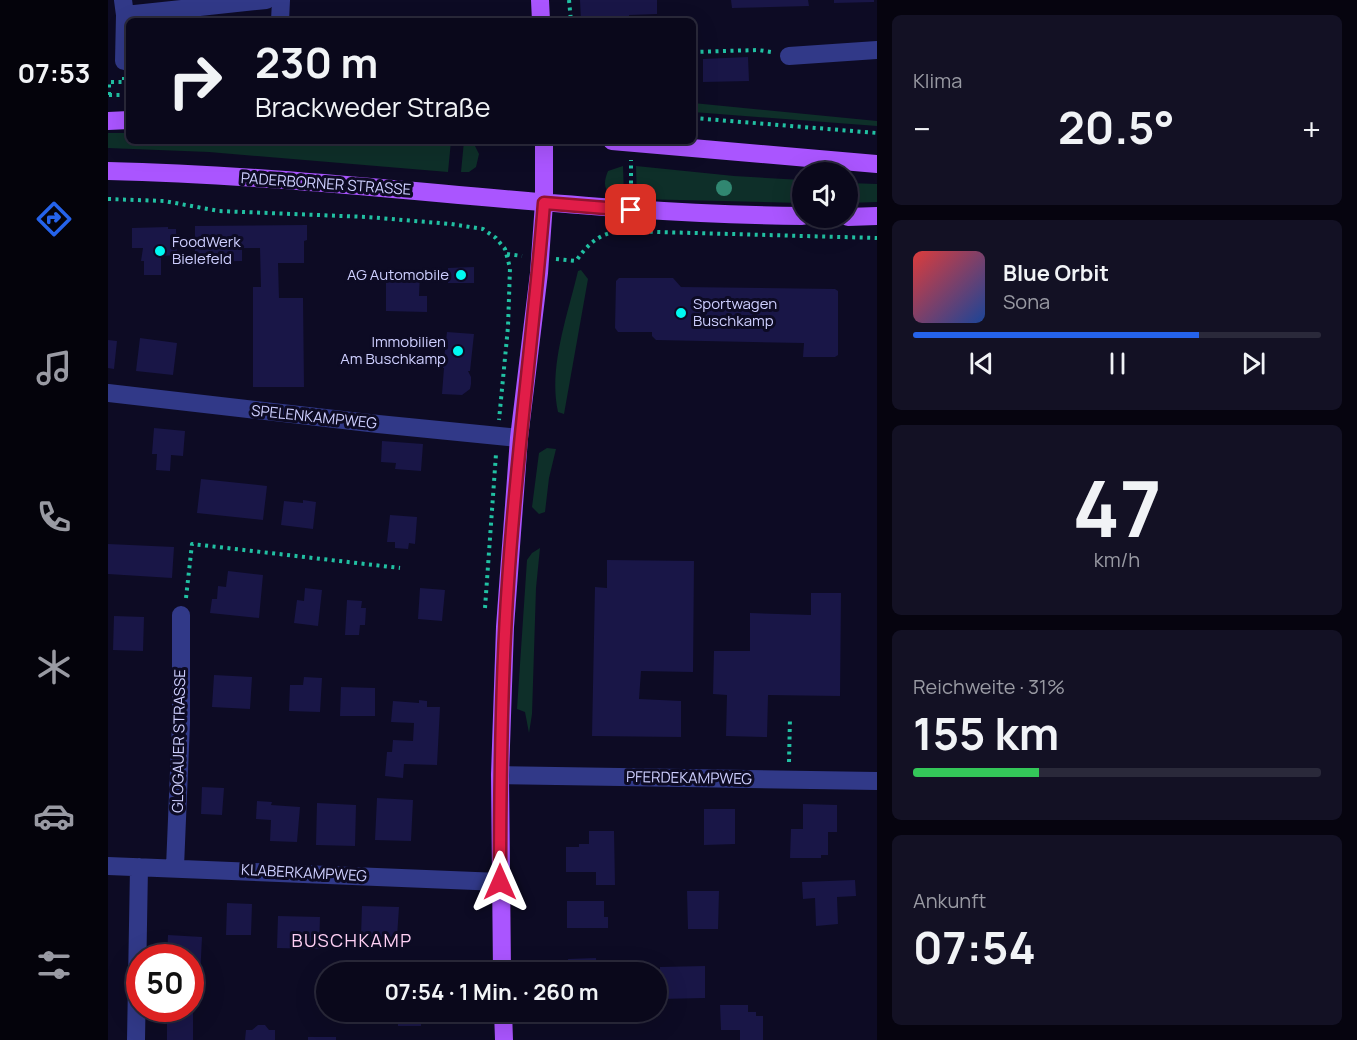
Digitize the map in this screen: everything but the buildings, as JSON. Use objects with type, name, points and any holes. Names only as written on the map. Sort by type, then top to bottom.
[{"type":"main road","points":[[540,0],[541,18]]},
{"type":"main road","points":[[108,121],[126,120]]},
{"type":"main road","points":[[502,962],[500,775],[508,583],[519,438],[539,273],[544,203],[544,144]]},
{"type":"main road","points":[[643,144],[877,164]]},
{"type":"main road","name":"PADERBORNER STRASSE","points":[[108,171],[281,179],[631,210],[792,216]]},
{"type":"main road","points":[[858,217],[877,216]]},
{"type":"main road","points":[[503,1022],[504,1040]]},
{"type":"street","points":[[124,61],[124,8],[266,0]]},
{"type":"street","points":[[280,18],[281,0]]},
{"type":"street","points":[[789,56],[877,50]]},
{"type":"street","name":"SPELENKAMPWEG","points":[[108,393],[519,438]]},
{"type":"street","name":"GLOGAUER STRASSE","points":[[175,867],[182,723],[181,615]]},
{"type":"street","name":"PFERDEKAMPWEG","points":[[500,775],[877,781]]},
{"type":"street","name":"KLABERKAMPWEG","points":[[108,866],[500,882]]},
{"type":"street","points":[[136,1040],[139,867]]},
{"type":"path","points":[[568,0],[571,18]]},
{"type":"path","points":[[696,52],[758,50],[789,56]]},
{"type":"path","points":[[108,95],[126,95]]},
{"type":"path","points":[[696,118],[877,133]]},
{"type":"path","points":[[631,144],[631,232]]},
{"type":"path","points":[[108,199],[164,201],[219,211],[367,217],[467,226],[483,229],[496,238],[507,254]]},
{"type":"path","points":[[576,261],[586,248],[602,235],[611,232],[877,238]]},
{"type":"path","points":[[181,615],[188,593],[192,544],[400,568]]},
{"type":"path","points":[[789,780],[790,718]]},
{"type":"green space","points":[[696,103],[877,121],[877,126],[696,112]]},
{"type":"green space","points":[[108,133],[126,133],[126,144],[451,144],[448,172],[209,152],[108,148]]},
{"type":"green space","points":[[464,144],[471,144],[475,146],[479,154],[476,167],[469,172],[461,172]]},
{"type":"green space","points":[[623,166],[624,197],[609,192],[605,186],[608,171]]},
{"type":"green space","points":[[636,166],[792,179],[792,203],[637,199]]},
{"type":"green space","points":[[858,183],[877,184],[877,202],[858,203]]},
{"type":"green space","points":[[581,270],[588,279],[564,414],[558,412],[557,359],[578,271]]},
{"type":"green space","points":[[547,448],[556,449],[549,478],[545,512],[539,514],[532,507],[539,453]]},
{"type":"green space","points":[[540,548],[536,588],[532,714],[529,733],[525,712],[517,709],[527,560]]},
{"type":"place","name":"FoodWerk Bielefeld","points":[[160,251]]},
{"type":"place","name":"AG Automobile","points":[[461,275]]},
{"type":"place","name":"Sportwagen Buschkamp","points":[[681,313]]},
{"type":"place","name":"Immobilien Am Buschkamp","points":[[458,351]]},
{"type":"district","name":"BUSCHKAMP","points":[[352,941]]},
{"type":"route","points":[[500,882],[501,720],[508,583],[519,438],[539,273],[544,203],[631,210]]}]
